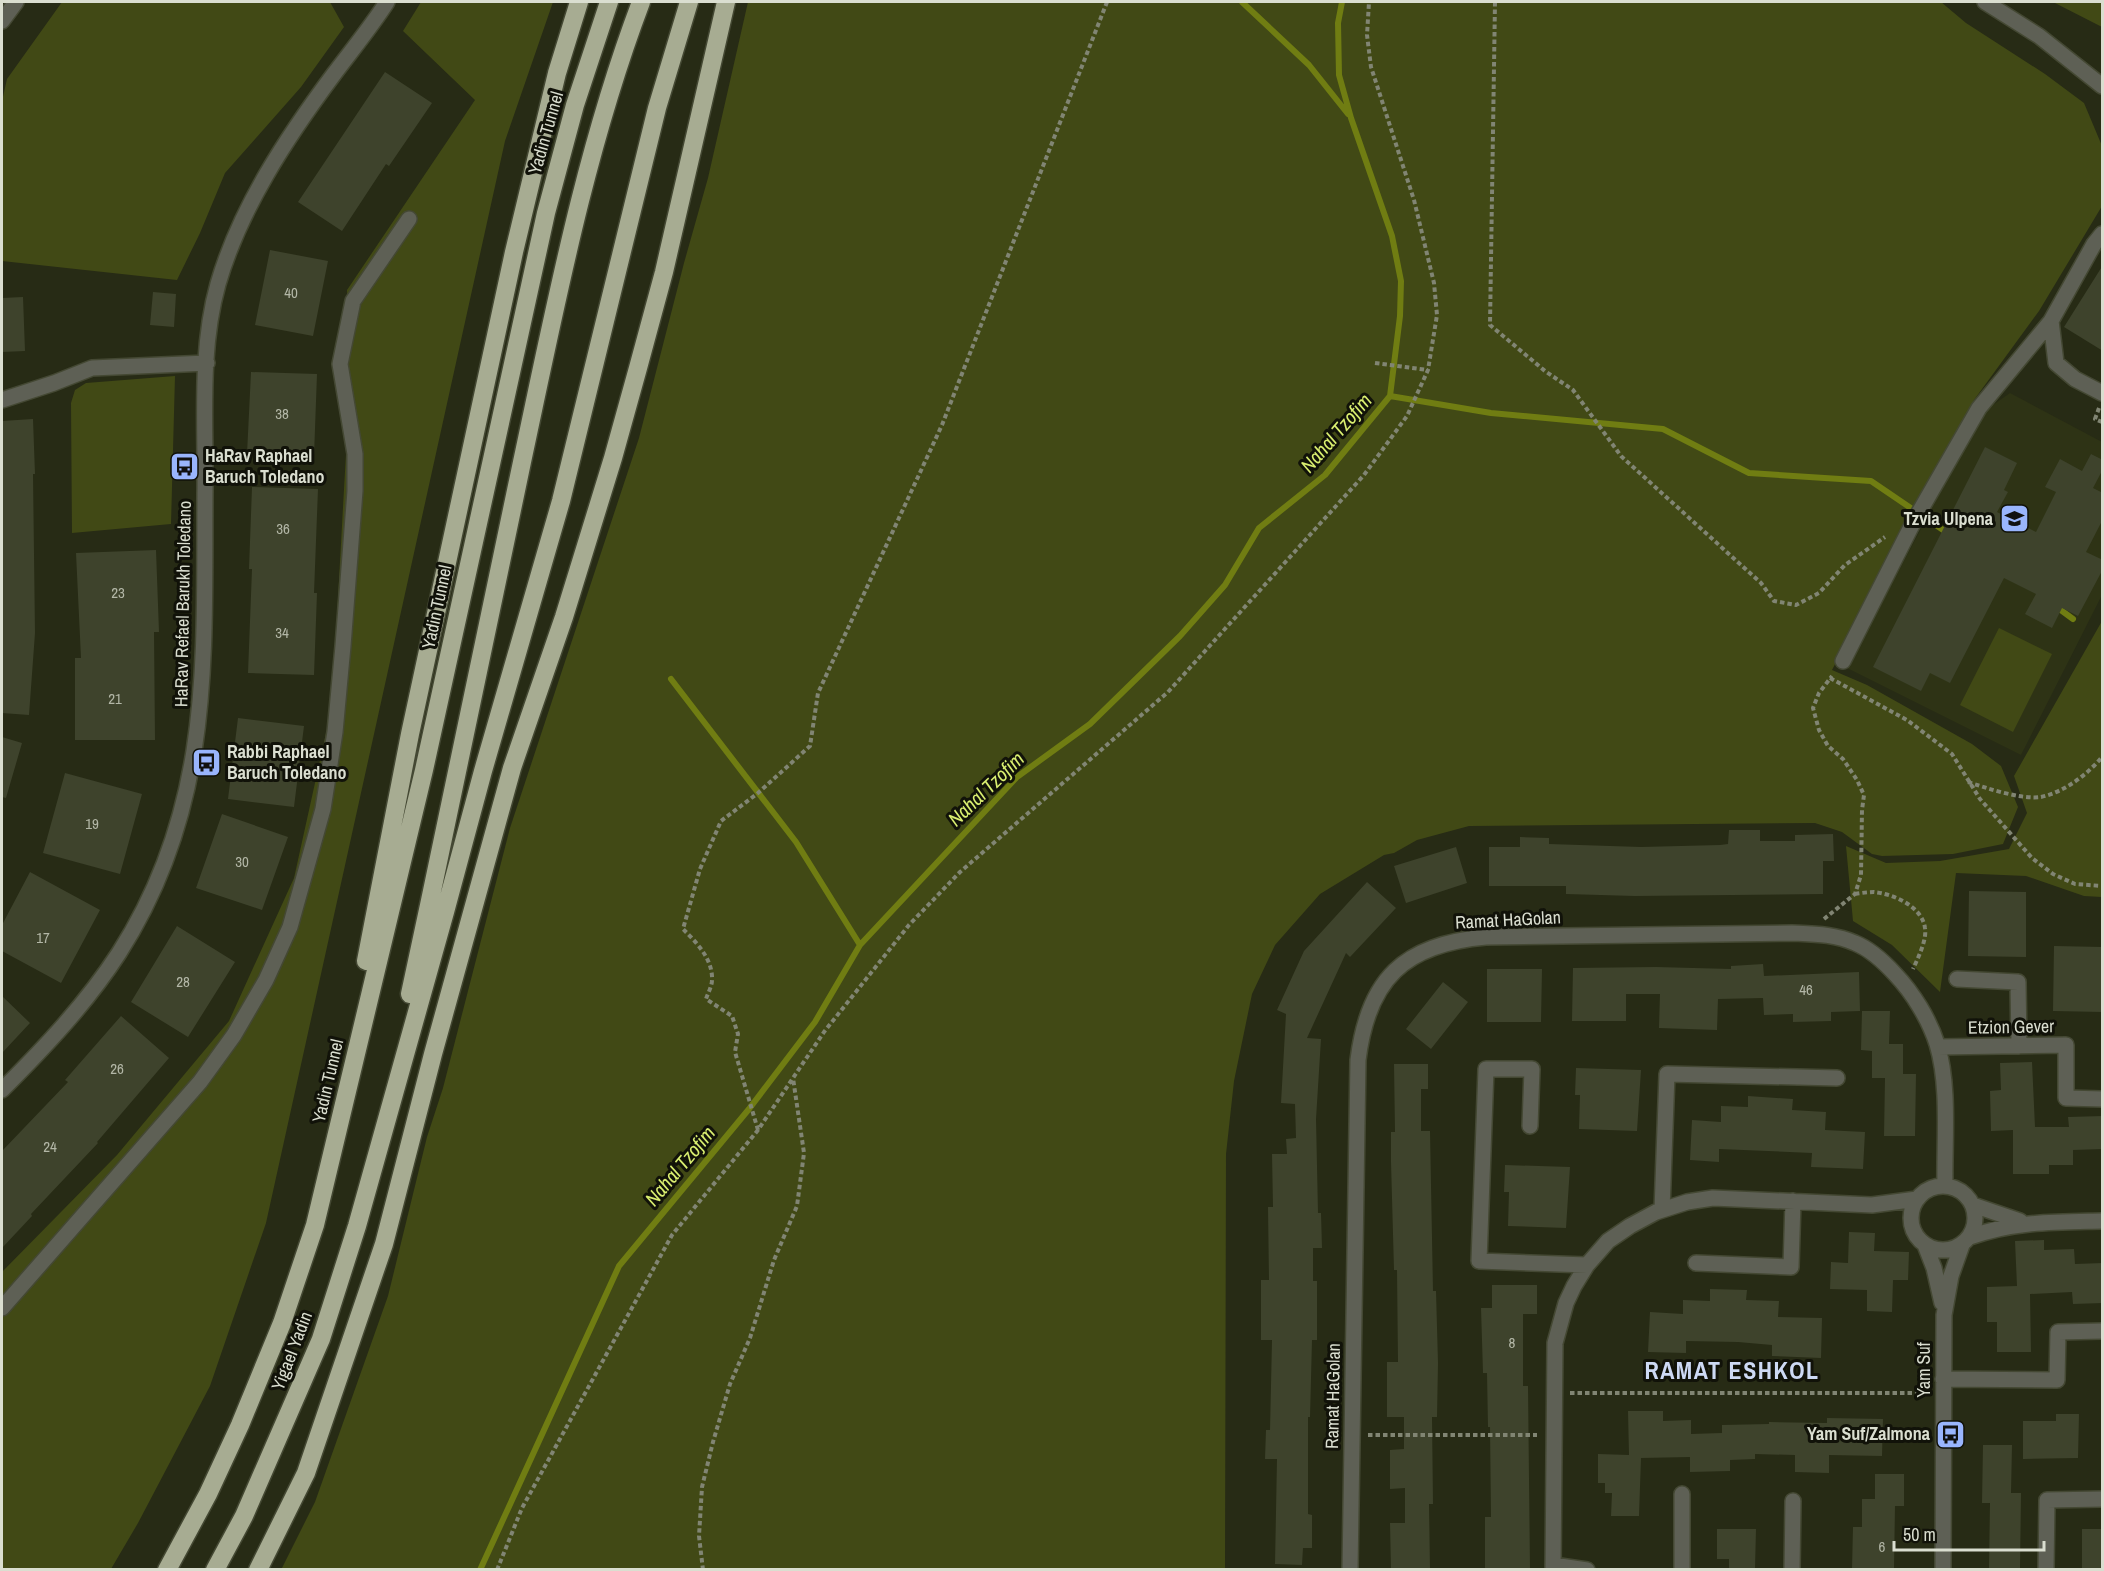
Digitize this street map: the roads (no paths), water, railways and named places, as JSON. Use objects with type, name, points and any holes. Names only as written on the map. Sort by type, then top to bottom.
[{"type":"highway","points":[[315,1225],[410,734],[514,252],[557,74],[579,2]]},
{"type":"highway","name":"Yadin Tunnel","points":[[315,1225],[424,770],[546,213],[575,105],[609,2]]},
{"type":"highway","points":[[381,1137],[572,232],[604,113],[641,2]]},
{"type":"highway","points":[[381,1137],[561,501],[654,119],[689,2]]},
{"type":"highway","points":[[258,1569],[306,1473],[384,1244],[433,1054],[512,768],[564,617],[638,368],[664,272],[726,2]]},
{"type":"highway","name":"Yigael Yadin","points":[[215,1569],[244,1516],[321,1339],[357,1226],[381,1137]]},
{"type":"highway","name":"Yigael Yadin","points":[[167,1569],[208,1494],[240,1425],[282,1323],[315,1225]]},
{"type":"street","points":[[2,21],[16,2]]},
{"type":"street","name":"HaRav Refael Barukh Toledano","points":[[2,1090],[69,1020],[118,955],[157,885],[172,846],[194,760],[201,711],[204,658],[207,363],[211,316],[218,286],[227,257],[253,201],[309,111],[387,2]]},
{"type":"street","points":[[1985,2],[2039,36],[2103,86]]},
{"type":"street","points":[[2,1308],[200,1082],[234,1035],[266,981],[290,927],[323,809],[335,732],[343,646],[356,454],[340,364],[353,301],[409,219]]},
{"type":"street","points":[[1843,661],[1913,523],[1978,408],[2051,321],[2094,244],[2103,234]]},
{"type":"street","points":[[2051,321],[2056,363],[2075,379],[2103,393]]},
{"type":"street","points":[[2,400],[92,368],[207,363]]},
{"type":"street","name":"Ramat HaGolan","points":[[1350,1569],[1358,1060],[1365,1019],[1375,996],[1399,966],[1436,946],[1467,939],[1769,933],[1819,934],[1857,943],[1888,966],[1905,985],[1922,1012],[1938,1047],[1944,1102],[1945,1186]]},
{"type":"street","points":[[1957,979],[2018,982],[2019,1046]]},
{"type":"street","name":"Etzion Gever","points":[[1938,1047],[2066,1045],[2066,1098],[2103,1099]]},
{"type":"street","points":[[1530,1126],[1532,1069],[1486,1069],[1479,1261],[1587,1265]]},
{"type":"street","points":[[1662,1210],[1667,1074],[1837,1078]]},
{"type":"street","points":[[1587,1569],[1553,1567],[1555,1343],[1566,1303],[1587,1265],[1608,1241],[1630,1226],[1662,1210],[1687,1202],[1713,1198],[1872,1205],[1917,1199],[1930,1189],[1945,1186],[1961,1191],[1972,1205],[1975,1221],[1966,1241]]},
{"type":"street","points":[[1917,1199],[1911,1215],[1911,1224],[1918,1239],[1925,1245],[1940,1250],[1955,1248],[1966,1241],[2005,1226],[2025,1223],[2103,1221]]},
{"type":"street","points":[[1696,1263],[1791,1267],[1793,1201]]},
{"type":"street","points":[[1872,1205],[1899,1215],[1911,1224]]},
{"type":"street","points":[[1972,1205],[2025,1223]]},
{"type":"street","name":"Yam Suf","points":[[1943,1569],[1944,1315],[1951,1276],[1966,1241]]},
{"type":"street","name":"Yam Suf","points":[[1925,1245],[1938,1283],[1944,1315]]},
{"type":"street","points":[[1943,1386],[2057,1380],[2058,1332],[2103,1331]]},
{"type":"street","points":[[1682,1494],[1682,1569]]},
{"type":"street","points":[[2046,1569],[2047,1500],[2103,1499]]},
{"type":"street","points":[[1792,1569],[1793,1501]]},
{"type":"waterway","points":[[1242,2],[1309,65],[1348,114]]},
{"type":"waterway","name":"Nahal Tzofim","points":[[480,1570],[619,1266],[749,1109],[815,1022],[860,945],[1017,777],[1090,724],[1180,636],[1225,585],[1259,528],[1325,475],[1390,396],[1400,316],[1401,281],[1392,236],[1351,118],[1339,75],[1338,23],[1342,2]]},
{"type":"waterway","points":[[1390,396],[1491,413],[1663,429],[1749,473],[1871,481],[1949,534]]},
{"type":"waterway","points":[[2054,605],[2073,619]]},
{"type":"waterway","points":[[671,679],[796,842],[860,945]]},
{"type":"place","name":"HaRav Raphael Baruch Toledano","points":[[184,466]]},
{"type":"place","name":"Tzvia Ulpena","points":[[2014,519]]},
{"type":"place","name":"Rabbi Raphael Baruch Toledano","points":[[206,762]]},
{"type":"place","name":"Yam Suf/Zalmona","points":[[1951,1434]]},
{"type":"district","name":"RAMAT ESHKOL","points":[[1732,1371]]}]
